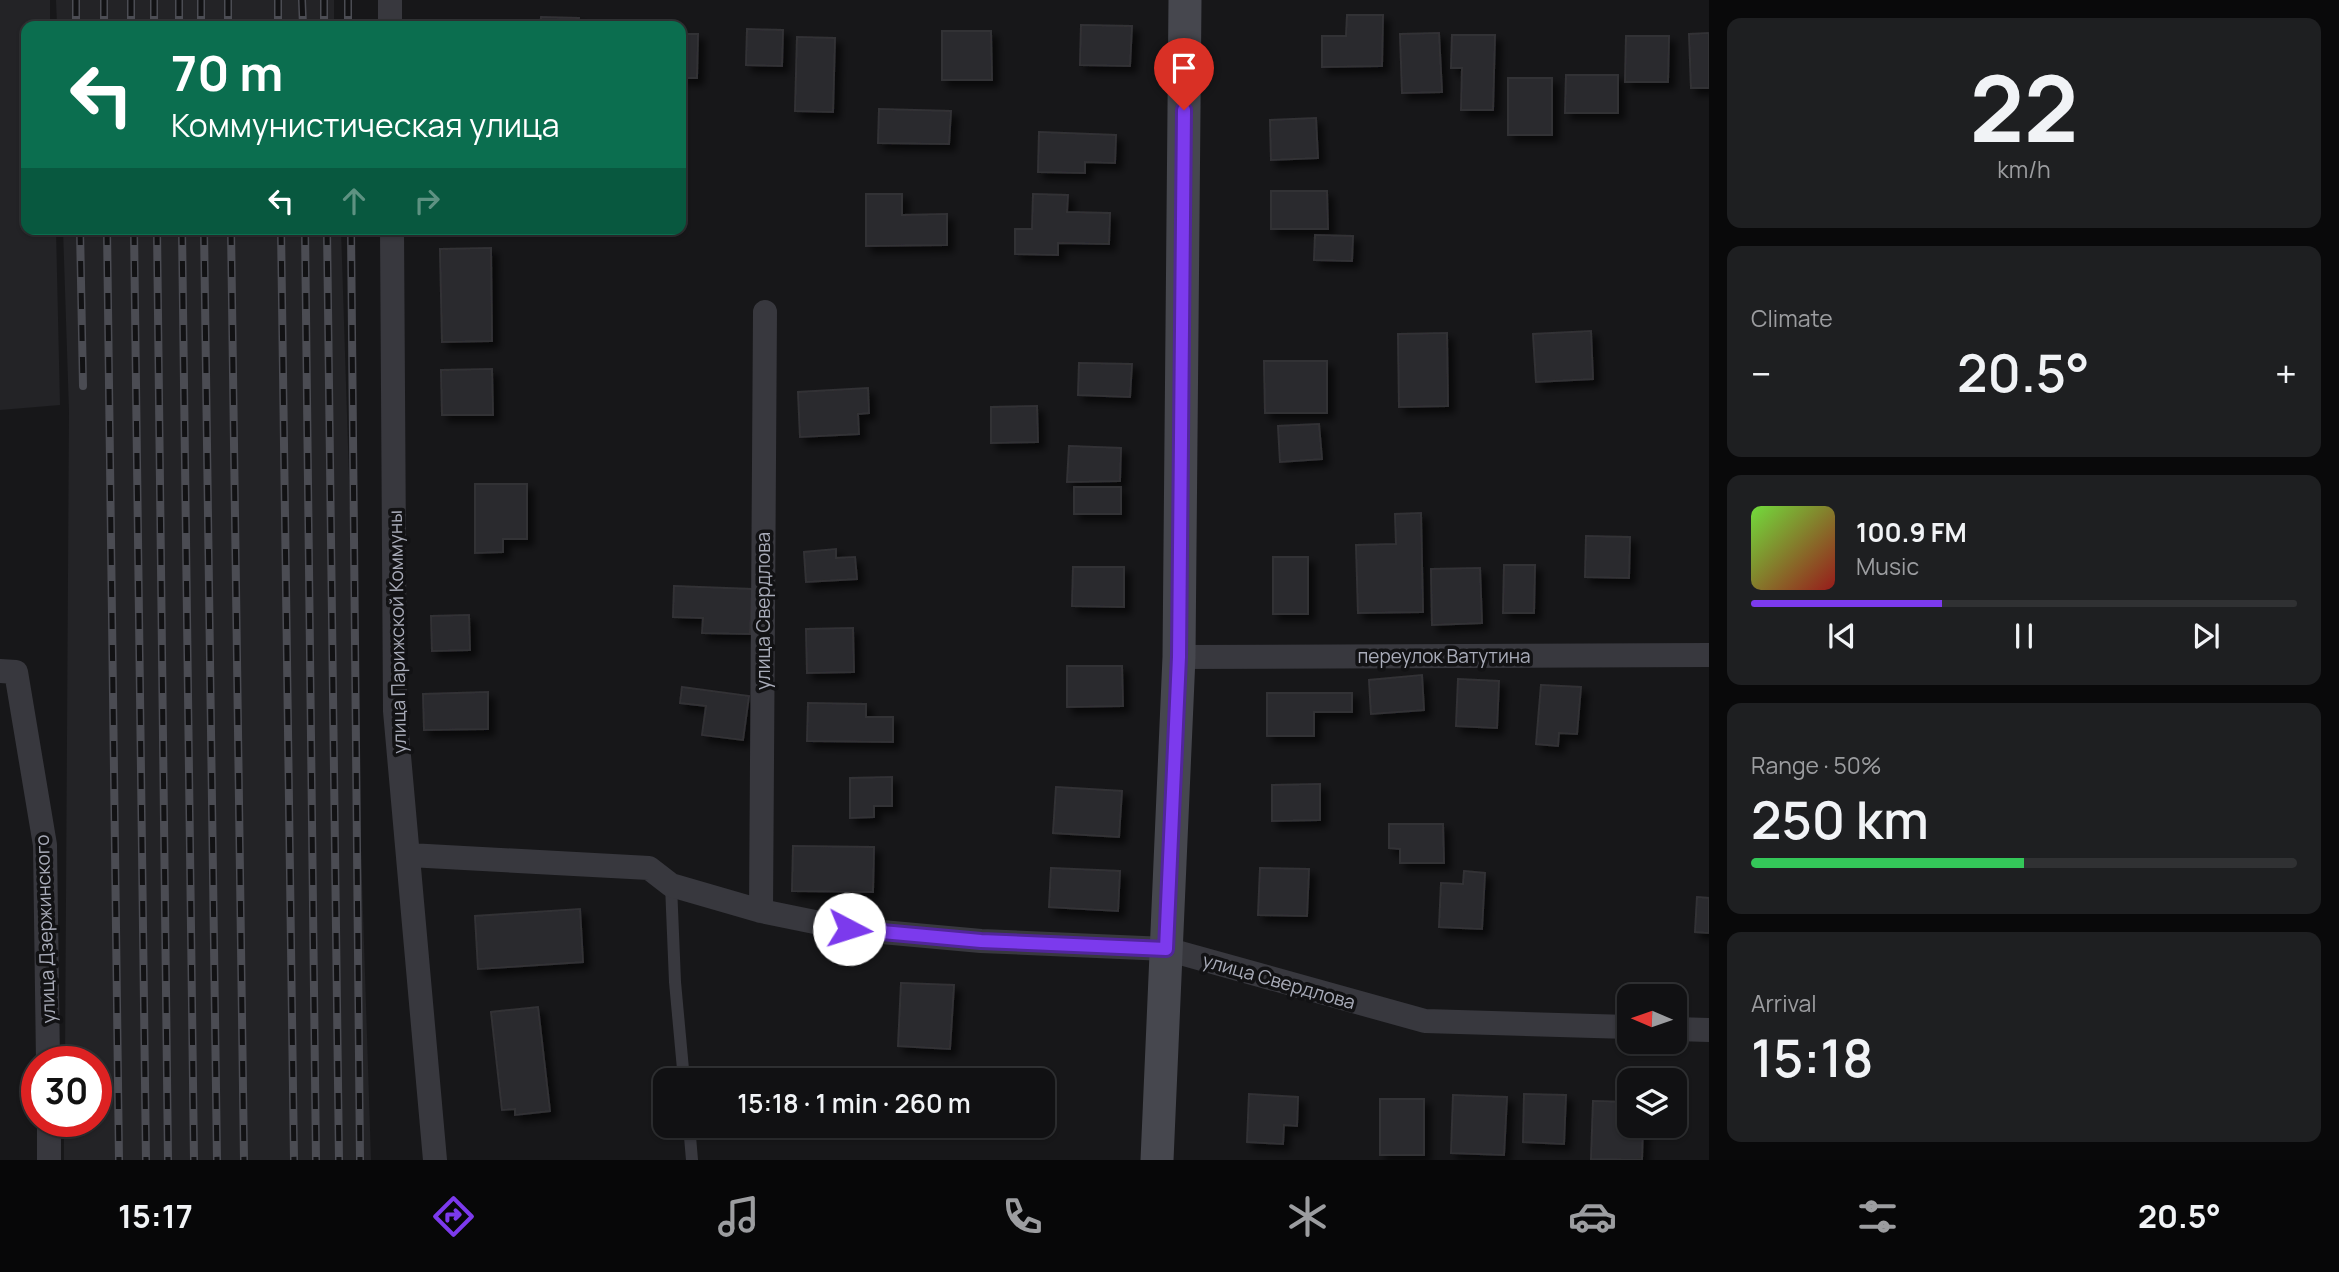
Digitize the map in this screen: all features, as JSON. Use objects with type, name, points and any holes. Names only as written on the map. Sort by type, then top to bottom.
[{"type":"street","points":[[390,0],[390,21]]},
{"type":"street","points":[[1157,1160],[1179,657],[1185,0]]},
{"type":"street","name":"улица Парижской Коммуны","points":[[392,235],[395,711],[435,1160]]},
{"type":"street","name":"улица Свердлова","points":[[761,911],[765,312]]},
{"type":"street","name":"переулок Ватутина","points":[[1179,657],[1709,655]]},
{"type":"street","name":"улица Дзержинского","points":[[8,671],[45,845],[48,1046]]},
{"type":"street","name":"улица Свердлова","points":[[409,855],[649,868],[671,886],[761,911],[849,929],[981,941],[1166,949],[1424,1021],[1617,1027]]},
{"type":"street","points":[[1687,1029],[1709,1030]]},
{"type":"street","points":[[49,1137],[49,1160]]},
{"type":"lane","points":[[671,886],[675,982],[683,1068]]},
{"type":"lane","points":[[690,1138],[692,1160]]},
{"type":"shaded area","points":[[0,0],[50,0],[50,21],[21,21],[21,235],[56,235],[60,405],[0,410]]},
{"type":"shaded area","points":[[56,0],[334,0],[334,21],[57,21]]},
{"type":"shaded area","points":[[63,235],[341,235],[371,1160],[64,1160],[64,1137],[112,1137],[112,1046],[65,1046],[69,411]]},
{"type":"building","points":[[1347,15],[1383,15],[1382,66],[1322,67],[1322,36],[1346,36]]},
{"type":"building","points":[[541,17],[579,18],[579,21],[541,21]]},
{"type":"building","points":[[1081,25],[1132,26],[1130,66],[1080,65]]},
{"type":"building","points":[[747,29],[783,30],[782,66],[746,65]]},
{"type":"building","points":[[942,31],[991,31],[992,80],[942,80]]},
{"type":"building","points":[[1439,33],[1442,92],[1402,93],[1400,34]]},
{"type":"building","points":[[1709,33],[1709,88],[1691,88],[1689,34]]},
{"type":"building","points":[[686,34],[698,34],[697,78],[686,78]]},
{"type":"building","points":[[1452,35],[1495,35],[1493,110],[1461,110],[1462,68],[1451,68]]},
{"type":"building","points":[[1626,36],[1669,36],[1668,82],[1625,82]]},
{"type":"building","points":[[797,37],[835,38],[833,112],[795,111]]},
{"type":"building","points":[[1566,75],[1618,75],[1618,113],[1565,113]]},
{"type":"building","points":[[1508,78],[1552,78],[1552,135],[1508,135]]},
{"type":"building","points":[[879,109],[951,111],[949,144],[878,143]]},
{"type":"building","points":[[1316,118],[1318,158],[1271,160],[1270,120]]},
{"type":"building","points":[[1039,132],[1116,135],[1115,163],[1085,162],[1085,173],[1038,172]]},
{"type":"building","points":[[1271,191],[1327,191],[1328,229],[1271,229]]},
{"type":"building","points":[[866,194],[902,194],[902,215],[947,214],[947,245],[866,246]]},
{"type":"building","points":[[1033,194],[1068,195],[1067,212],[1110,213],[1109,244],[1058,243],[1058,255],[1015,254],[1015,229],[1032,229]]},
{"type":"building","points":[[1315,235],[1353,236],[1352,261],[1314,260]]},
{"type":"building","points":[[491,248],[492,341],[442,342],[440,249]]},
{"type":"building","points":[[1591,331],[1593,379],[1536,382],[1533,334]]},
{"type":"building","points":[[1447,333],[1448,406],[1399,407],[1398,334]]},
{"type":"building","points":[[1264,361],[1327,361],[1327,413],[1265,413]]},
{"type":"building","points":[[1079,363],[1132,364],[1130,397],[1078,395]]},
{"type":"building","points":[[492,369],[493,415],[442,415],[441,370]]},
{"type":"building","points":[[868,388],[869,413],[858,414],[859,434],[800,437],[798,392]]},
{"type":"building","points":[[1037,406],[1038,442],[991,443],[991,407]]},
{"type":"building","points":[[1319,424],[1322,459],[1280,462],[1278,426]]},
{"type":"building","points":[[1069,446],[1121,448],[1120,481],[1067,482]]},
{"type":"building","points":[[475,484],[527,484],[527,539],[503,539],[503,552],[475,553]]},
{"type":"building","points":[[1074,487],[1121,487],[1121,514],[1074,514]]},
{"type":"building","points":[[1421,513],[1423,612],[1358,613],[1356,545],[1396,544],[1395,514]]},
{"type":"building","points":[[1586,536],[1630,537],[1629,578],[1585,577]]},
{"type":"building","points":[[836,549],[836,558],[855,557],[857,579],[806,582],[804,552]]},
{"type":"building","points":[[1273,557],[1308,557],[1308,614],[1273,614]]},
{"type":"building","points":[[1504,565],[1535,565],[1534,613],[1503,613]]},
{"type":"building","points":[[1073,567],[1124,567],[1124,607],[1072,606]]},
{"type":"building","points":[[1480,568],[1482,623],[1432,625],[1431,569]]},
{"type":"building","points":[[674,586],[752,589],[750,634],[702,633],[703,618],[673,617]]},
{"type":"building","points":[[469,615],[470,650],[432,651],[431,616]]},
{"type":"building","points":[[853,628],[854,672],[807,673],[806,629]]},
{"type":"building","points":[[1067,666],[1122,666],[1123,706],[1067,707]]},
{"type":"building","points":[[1422,675],[1424,710],[1371,714],[1369,680]]},
{"type":"building","points":[[1458,679],[1499,681],[1497,728],[1456,726]]},
{"type":"building","points":[[1541,685],[1581,687],[1577,734],[1559,733],[1558,746],[1536,744]]},
{"type":"building","points":[[682,687],[749,696],[743,740],[702,735],[706,706],[680,703]]},
{"type":"building","points":[[488,692],[488,729],[424,730],[423,694]]},
{"type":"building","points":[[1267,693],[1352,693],[1352,712],[1314,712],[1314,736],[1267,736]]},
{"type":"building","points":[[808,703],[866,704],[866,717],[893,717],[893,742],[807,741]]},
{"type":"building","points":[[892,777],[892,806],[874,806],[874,817],[850,818],[850,778]]},
{"type":"building","points":[[1320,784],[1320,820],[1272,821],[1272,785]]},
{"type":"building","points":[[1056,787],[1122,791],[1119,837],[1053,833]]},
{"type":"building","points":[[1389,824],[1443,824],[1444,863],[1400,863],[1400,849],[1389,848]]},
{"type":"building","points":[[793,846],[874,847],[873,892],[792,891]]},
{"type":"building","points":[[1051,868],[1120,871],[1118,911],[1049,907]]},
{"type":"building","points":[[1260,868],[1309,869],[1307,916],[1258,915]]},
{"type":"building","points":[[1464,871],[1485,873],[1482,929],[1439,927],[1441,883],[1463,884]]},
{"type":"building","points":[[1697,897],[1709,898],[1709,933],[1695,932]]},
{"type":"building","points":[[580,909],[583,962],[478,969],[475,916]]},
{"type":"building","points":[[901,983],[954,985],[950,1049],[898,1046]]},
{"type":"building","points":[[538,1007],[550,1111],[515,1115],[515,1109],[502,1110],[491,1012]]},
{"type":"building","points":[[1249,1094],[1298,1097],[1297,1126],[1284,1125],[1283,1144],[1247,1142]]},
{"type":"building","points":[[1524,1094],[1566,1095],[1564,1144],[1523,1142]]},
{"type":"building","points":[[1453,1095],[1507,1097],[1504,1155],[1451,1153]]},
{"type":"building","points":[[1380,1099],[1424,1099],[1424,1155],[1380,1155]]},
{"type":"building","points":[[1593,1101],[1617,1102],[1617,1138],[1643,1138],[1642,1160],[1591,1159]]},
{"type":"railway","points":[[76,0],[76,21]]},
{"type":"railway","points":[[104,0],[104,21]]},
{"type":"railway","points":[[131,0],[131,21]]},
{"type":"railway","points":[[154,0],[154,21]]},
{"type":"railway","points":[[179,0],[179,21]]},
{"type":"railway","points":[[201,0],[201,21]]},
{"type":"railway","points":[[228,0],[228,21]]},
{"type":"railway","points":[[278,0],[278,21]]},
{"type":"railway","points":[[302,0],[303,21]]},
{"type":"railway","points":[[324,0],[324,21]]},
{"type":"railway","points":[[348,0],[348,21]]},
{"type":"railway","points":[[80,235],[83,386]]},
{"type":"railway","points":[[107,235],[119,1160]]},
{"type":"railway","points":[[134,235],[146,1160]]},
{"type":"railway","points":[[157,235],[168,1160]]},
{"type":"railway","points":[[182,235],[194,1160]]},
{"type":"railway","points":[[204,235],[217,1160]]},
{"type":"railway","points":[[231,235],[244,1160]]},
{"type":"railway","points":[[281,235],[294,1160]]},
{"type":"railway","points":[[305,235],[316,1160]]},
{"type":"railway","points":[[327,235],[339,1160]]},
{"type":"railway","points":[[351,235],[360,1160]]},
{"type":"route","points":[[849,929],[981,941],[1166,949],[1179,657],[1184,110]]}]
